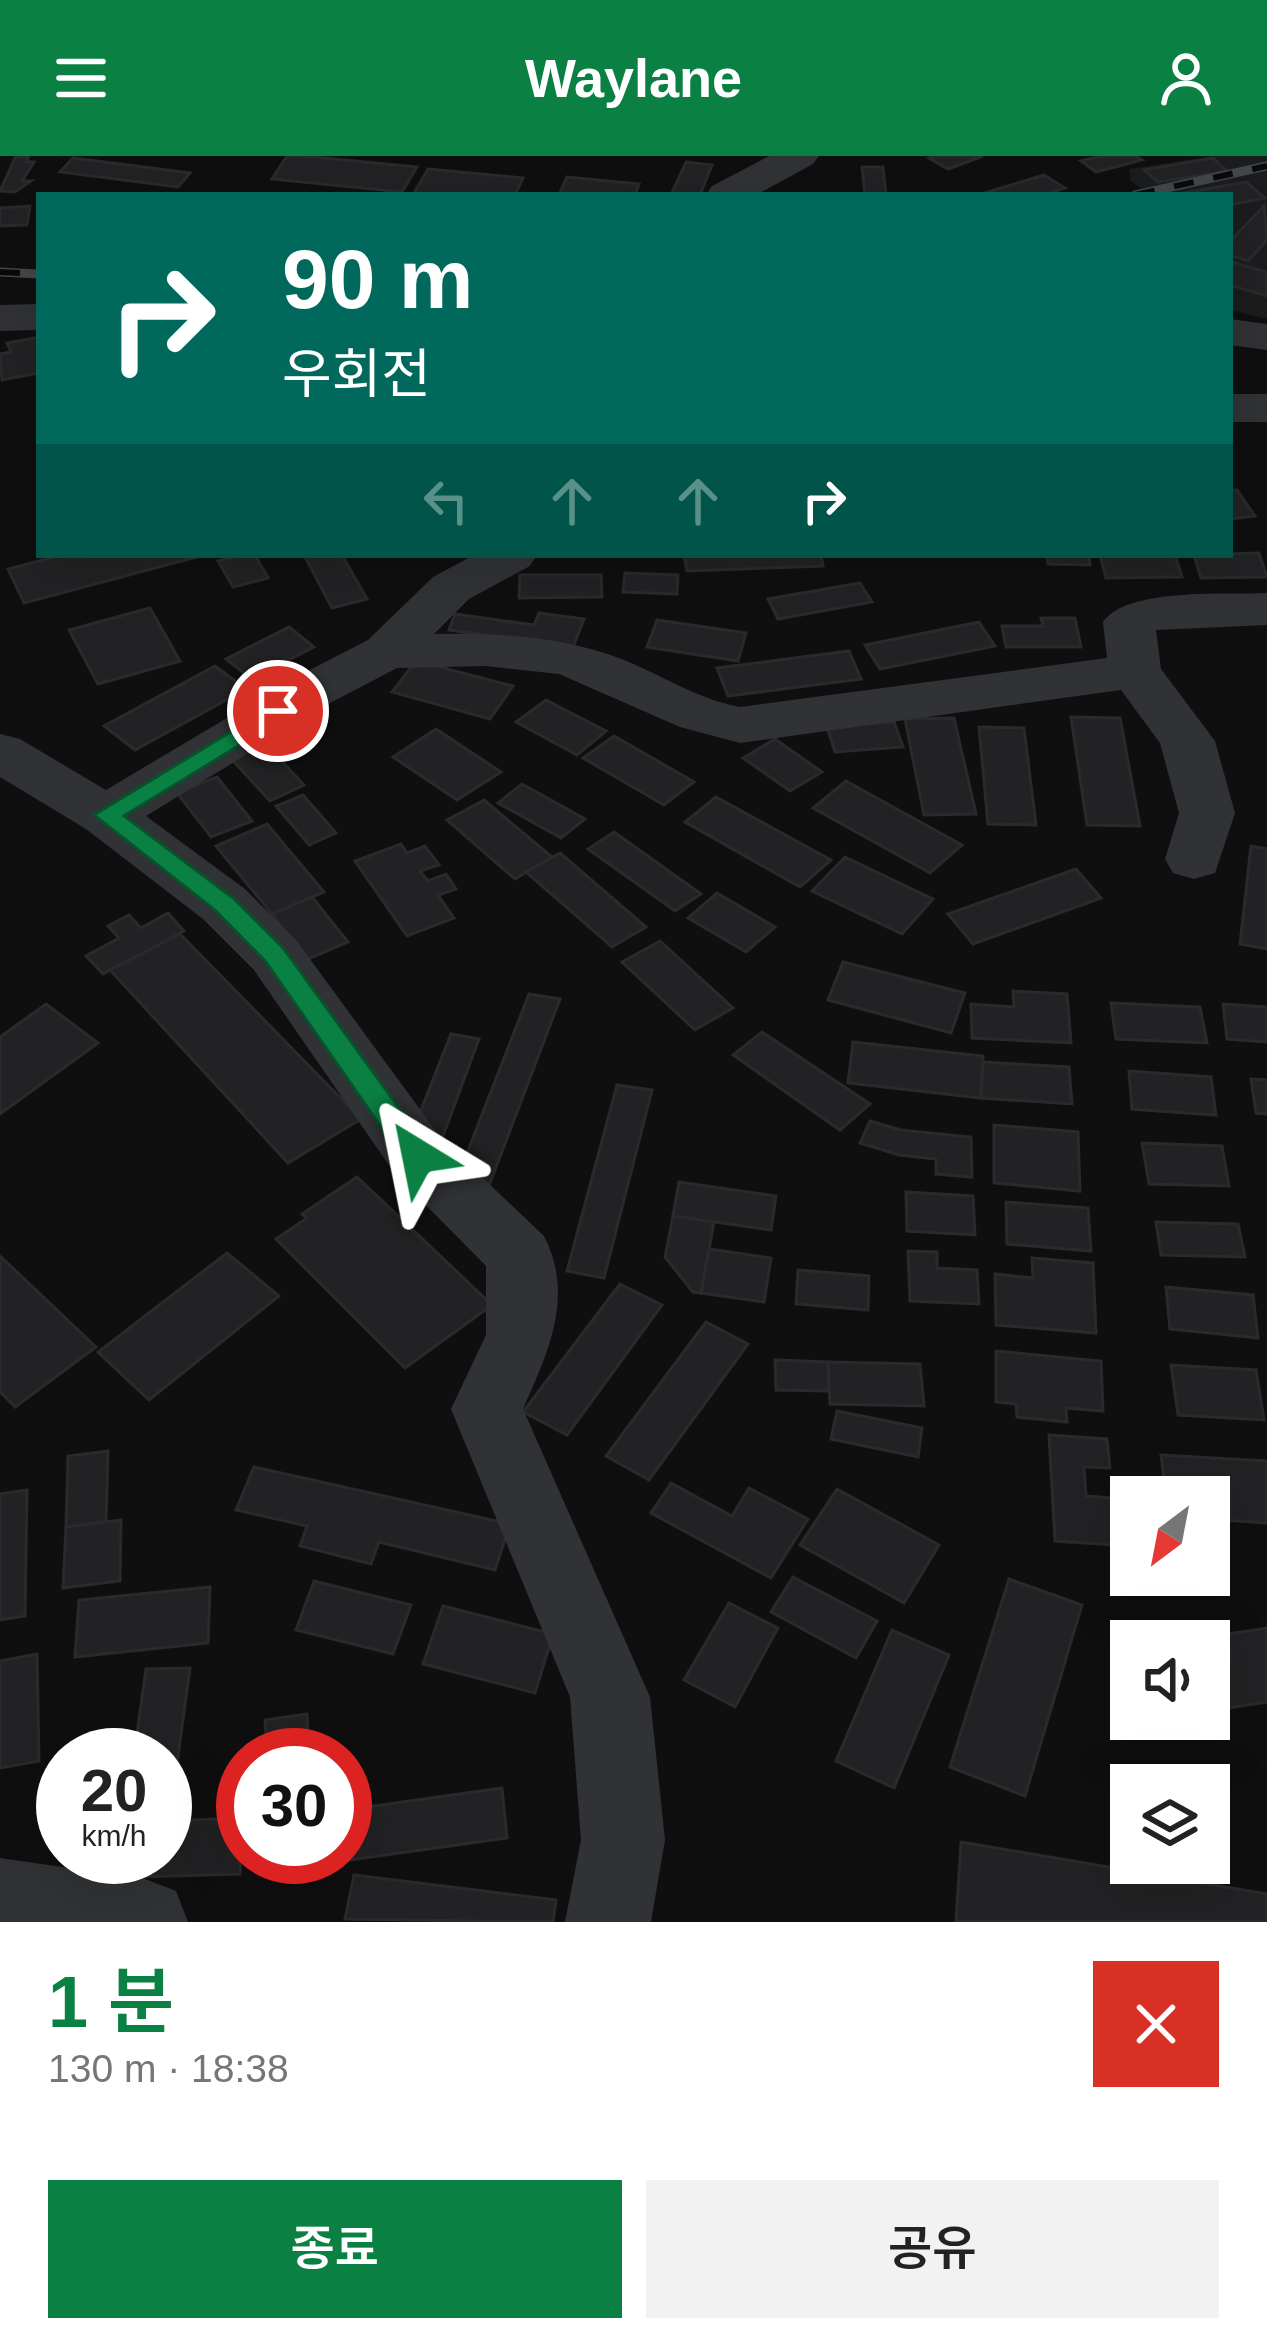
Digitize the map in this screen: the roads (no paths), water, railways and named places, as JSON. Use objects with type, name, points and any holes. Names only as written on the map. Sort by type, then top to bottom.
[{"type":"street","points":[[732,192],[799,156]]},
{"type":"street","points":[[0,318],[36,317]]},
{"type":"street","points":[[1233,332],[1267,337]]},
{"type":"street","points":[[1233,408],[1267,408]]},
{"type":"street","points":[[106,815],[313,690],[387,652],[451,588],[506,558]]},
{"type":"street","points":[[1194,860],[1207,813],[1187,741],[1135,670],[1129,622],[1157,613],[1267,609]]},
{"type":"street","points":[[387,652],[478,649],[579,663],[631,682],[710,721],[740,725],[1135,670]]},
{"type":"street","points":[[0,752],[106,815],[224,904],[275,955],[418,1156],[520,1256],[521,1335],[487,1409],[610,1697],[623,1840],[608,1922]]},
{"type":"street","points":[[0,1901],[146,1922]]},
{"type":"railway","points":[[1149,192],[1267,166]]},
{"type":"railway","points":[[0,272],[36,274]]}]
